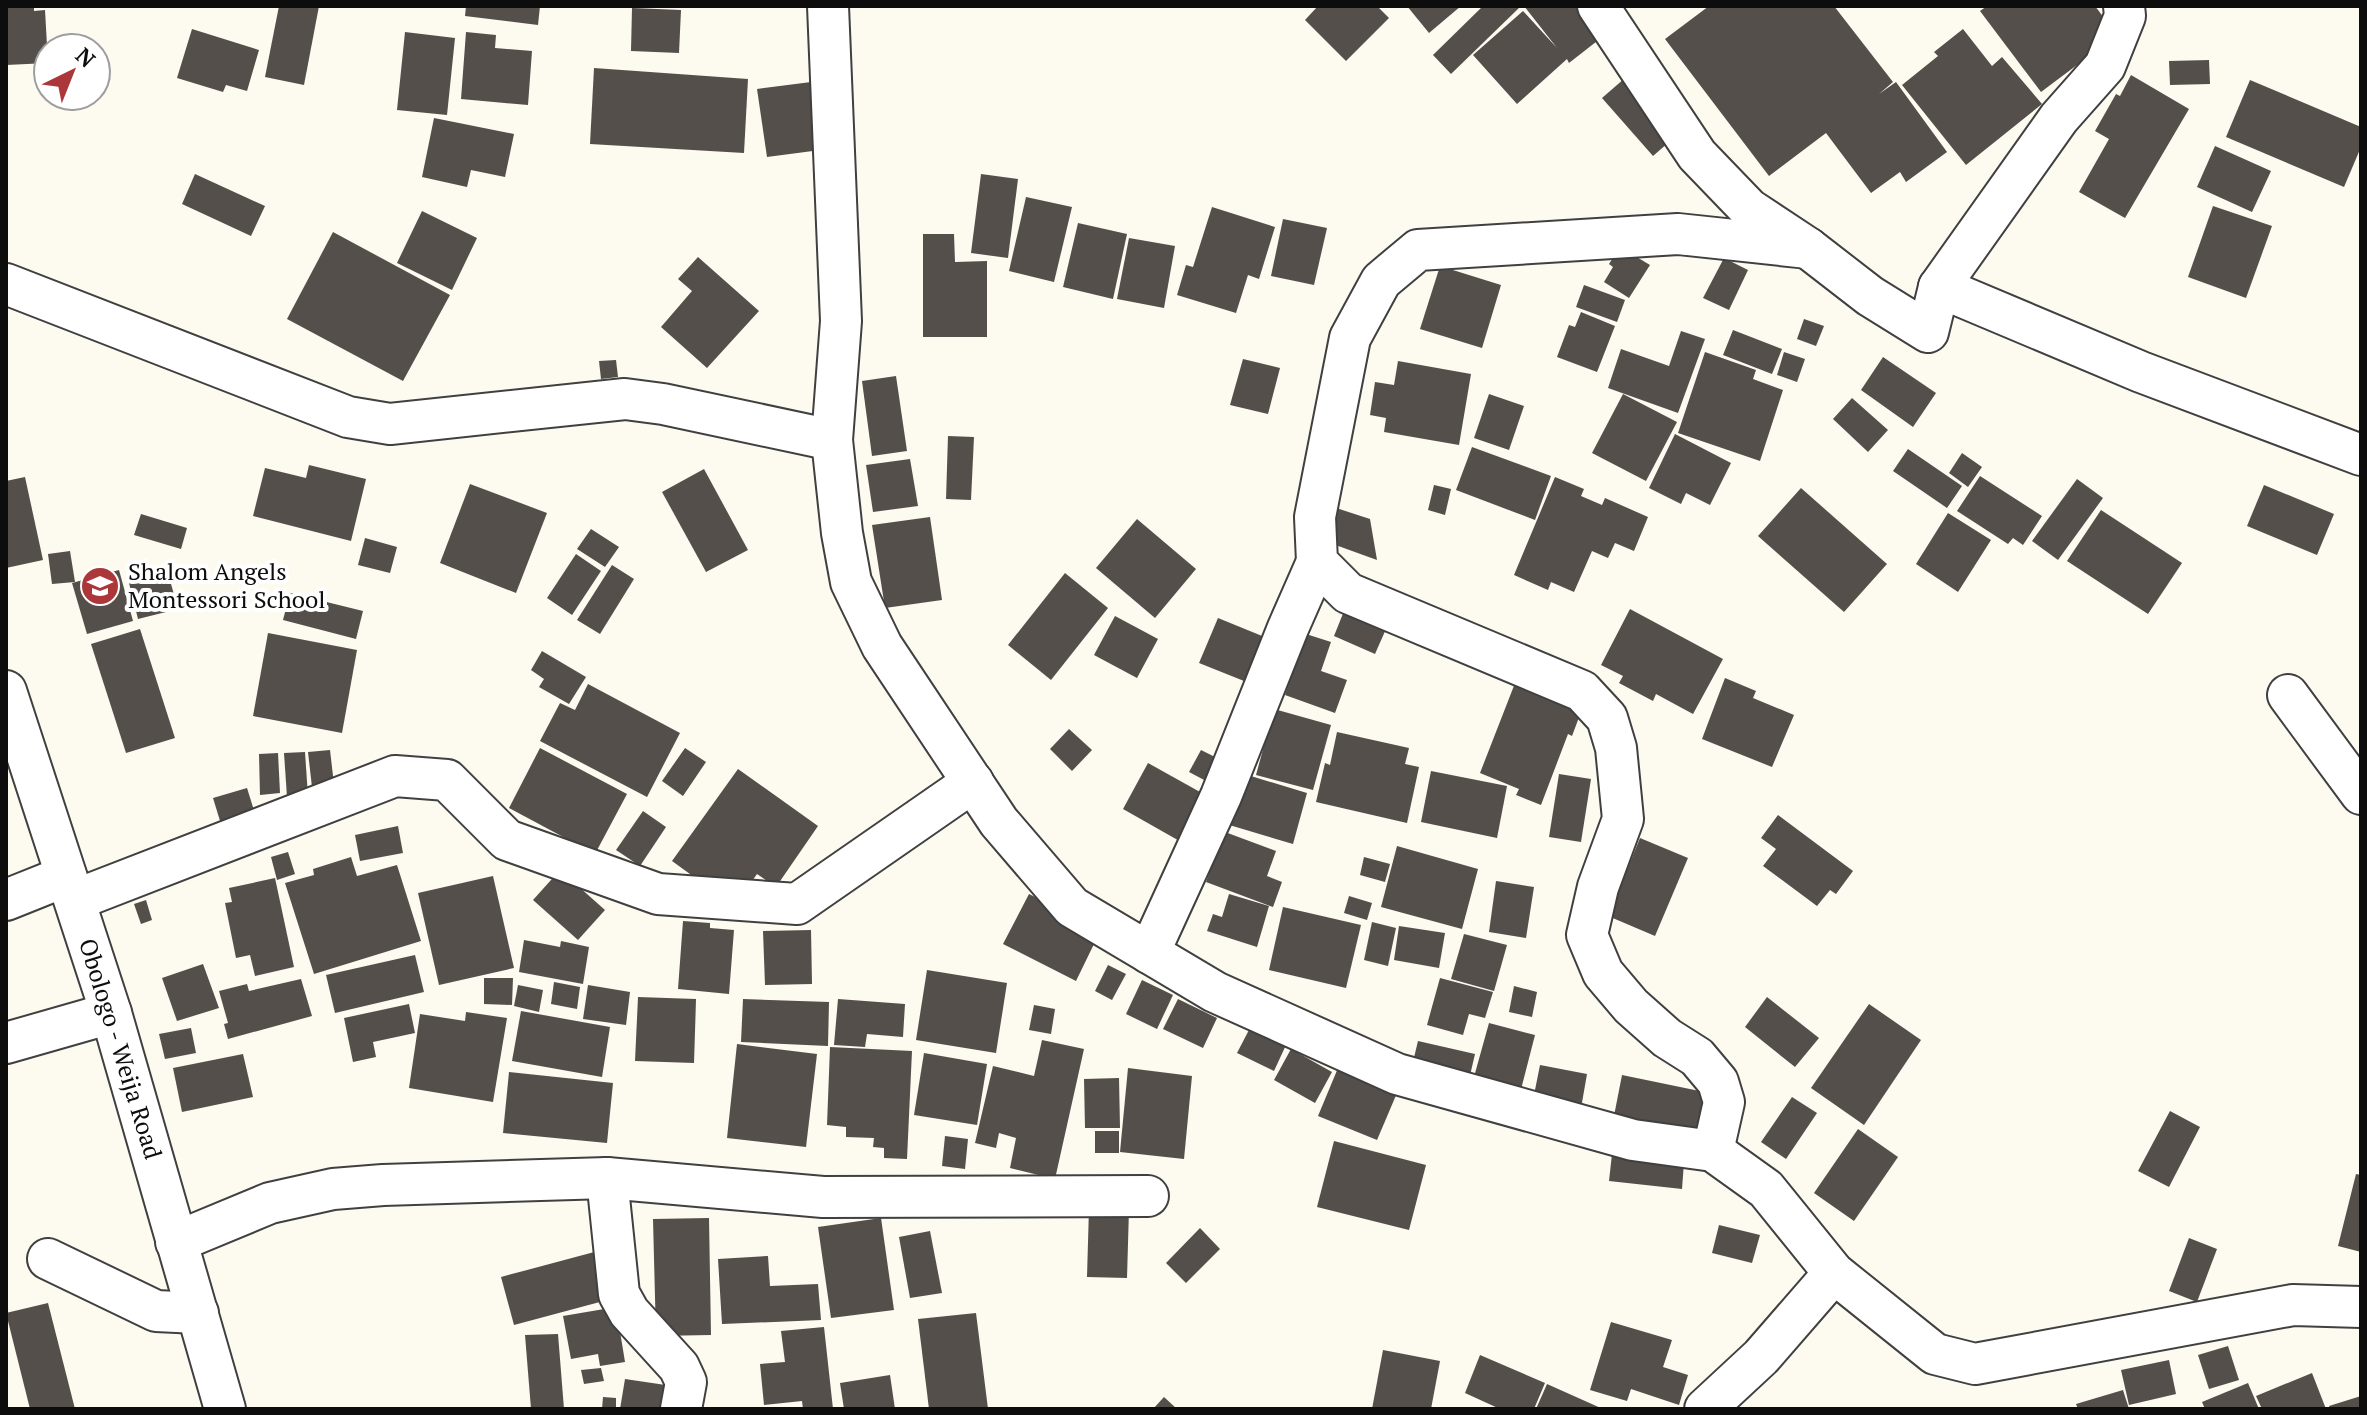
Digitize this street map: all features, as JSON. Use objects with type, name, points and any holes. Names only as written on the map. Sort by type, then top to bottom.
[{"type":"street","points":[[828,6],[841,321],[832,440],[842,533],[851,582],[882,646],[999,822],[1072,907],[1215,992],[1397,1074],[1633,1140],[1713,1151],[1766,1189],[1834,1273],[1935,1354],[1975,1364],[2293,1305],[2361,1307]]},
{"type":"street","points":[[1598,6],[1697,155],[1749,209],[1808,248],[1870,296],[1928,332],[1939,287],[2059,118],[2105,66],[2125,16],[2124,6]]},
{"type":"street","points":[[1149,953],[1221,796],[1317,562],[1315,517],[1350,338],[1381,281],[1418,250],[1678,234],[1808,248]]},
{"type":"street","points":[[6,284],[348,417],[390,424],[625,399],[663,404],[832,440]]},
{"type":"street","points":[[1939,287],[2141,372],[2361,455]]},
{"type":"street","points":[[1317,562],[1348,593],[1582,691],[1607,718],[1616,748],[1623,819],[1598,887],[1587,935],[1603,973],[1631,1006],[1667,1038],[1697,1057],[1718,1082],[1724,1102],[1713,1151]]},
{"type":"street","name":"Obologo - Weija Road","points":[[6,691],[16,755],[70,888],[111,1013],[225,1409]]},
{"type":"street","points":[[2288,695],[2361,794]]},
{"type":"street","points":[[6,900],[70,888],[395,776],[447,780],[507,840],[658,894],[797,904],[973,782]]},
{"type":"street","points":[[6,1043],[111,1013]]},
{"type":"street","points":[[176,1242],[270,1203],[333,1189],[607,1178],[823,1197],[1148,1196]]},
{"type":"street","points":[[607,1178],[619,1294],[629,1312],[679,1367],[686,1382],[681,1409]]},
{"type":"street","points":[[48,1259],[156,1311],[198,1313]]},
{"type":"street","points":[[1705,1409],[1761,1357],[1834,1273]]},
{"type":"building","points":[[6,6],[34,6],[34,11],[45,10],[46,32],[32,32],[32,64],[6,65]]},
{"type":"building","points":[[279,6],[319,6],[304,85],[265,77]]},
{"type":"building","points":[[466,6],[540,6],[538,25],[465,16]]},
{"type":"building","points":[[1318,6],[1377,6],[1389,18],[1346,61],[1305,20]]},
{"type":"building","points":[[1407,6],[1461,6],[1429,33]]},
{"type":"building","points":[[1483,6],[1521,6],[1451,74],[1433,55]]},
{"type":"building","points":[[1524,6],[1575,6],[1601,38],[1569,63],[1567,59],[1517,104],[1473,55],[1523,11],[1557,48]]},
{"type":"building","points":[[1709,6],[1834,6],[1893,82],[1879,94],[1896,82],[1947,152],[1906,182],[1900,172],[1871,193],[1826,133],[1769,176],[1665,39]]},
{"type":"building","points":[[1987,6],[2095,6],[2117,35],[2041,92],[1980,11]]},
{"type":"building","points":[[632,8],[681,10],[679,53],[631,51]]},
{"type":"building","points":[[192,29],[259,50],[247,91],[226,85],[223,92],[177,78]]},
{"type":"building","points":[[1963,29],[1992,66],[2002,57],[2042,104],[1966,165],[1902,85],[1938,56],[1934,52]]},
{"type":"building","points":[[405,32],[455,38],[447,115],[397,110]]},
{"type":"building","points":[[466,32],[496,35],[495,48],[532,51],[528,105],[461,99]]},
{"type":"building","points":[[2209,60],[2210,84],[2170,85],[2169,61]]},
{"type":"building","points":[[594,68],[748,79],[744,153],[590,144]]},
{"type":"building","points":[[2131,75],[2189,109],[2125,218],[2079,192],[2109,139],[2095,131]]},
{"type":"building","points":[[1625,78],[1676,136],[1653,156],[1602,98]]},
{"type":"building","points":[[2250,80],[2361,127],[2361,147],[2344,187],[2226,137]]},
{"type":"building","points":[[819,81],[828,149],[767,157],[757,89]]},
{"type":"building","points":[[434,118],[514,134],[505,177],[471,170],[467,187],[422,177]]},
{"type":"building","points":[[2215,146],[2271,171],[2252,212],[2197,187]]},
{"type":"building","points":[[195,174],[265,206],[251,236],[182,204]]},
{"type":"building","points":[[981,174],[1018,179],[1008,258],[971,253]]},
{"type":"building","points":[[1026,197],[1072,207],[1054,282],[1009,271]]},
{"type":"building","points":[[2213,206],[2272,226],[2246,298],[2188,277]]},
{"type":"building","points":[[1212,207],[1275,227],[1259,279],[1248,275],[1236,313],[1177,295],[1186,265],[1193,267]]},
{"type":"building","points":[[422,211],[477,238],[452,290],[397,263]]},
{"type":"building","points":[[1283,219],[1327,228],[1314,285],[1271,276]]},
{"type":"building","points":[[1078,223],[1127,234],[1113,299],[1063,287]]},
{"type":"building","points":[[333,232],[450,295],[403,381],[287,319]]},
{"type":"building","points":[[923,234],[954,234],[955,262],[987,261],[987,337],[923,337]]},
{"type":"building","points":[[1129,238],[1175,246],[1164,308],[1117,299]]},
{"type":"building","points":[[1620,247],[1650,265],[1629,298],[1604,282],[1613,267],[1609,264]]},
{"type":"building","points":[[698,257],[759,311],[707,368],[661,327],[692,291],[678,279]]},
{"type":"building","points":[[1724,258],[1748,270],[1729,310],[1703,298]]},
{"type":"building","points":[[1440,266],[1501,285],[1482,348],[1420,329]]},
{"type":"building","points":[[1584,285],[1625,300],[1617,322],[1576,307]]},
{"type":"building","points":[[1581,312],[1615,326],[1597,372],[1557,357],[1569,325],[1575,327]]},
{"type":"building","points":[[1804,319],[1824,326],[1816,346],[1797,339]]},
{"type":"building","points":[[1733,330],[1782,349],[1772,374],[1723,355]]},
{"type":"building","points":[[1681,331],[1705,339],[1678,413],[1608,388],[1621,349],[1669,366]]},
{"type":"building","points":[[1705,352],[1756,370],[1753,379],[1783,390],[1760,461],[1678,433]]},
{"type":"building","points":[[1784,352],[1805,359],[1797,382],[1777,375]]},
{"type":"building","points":[[1883,357],[1936,393],[1913,427],[1861,390]]},
{"type":"building","points":[[1243,359],[1280,368],[1268,414],[1230,405]]},
{"type":"building","points":[[616,360],[618,377],[601,379],[599,361]]},
{"type":"building","points":[[1398,361],[1471,374],[1459,445],[1384,432],[1386,418],[1370,415],[1375,382],[1394,385]]},
{"type":"building","points":[[896,376],[907,451],[872,456],[862,381]]},
{"type":"building","points":[[1489,394],[1524,406],[1509,450],[1474,438]]},
{"type":"building","points":[[1623,394],[1677,422],[1646,481],[1592,453]]},
{"type":"building","points":[[1852,398],[1888,430],[1868,452],[1833,419]]},
{"type":"building","points":[[1675,434],[1731,463],[1710,505],[1686,493],[1681,504],[1649,488]]},
{"type":"building","points":[[948,436],[974,437],[971,500],[946,499]]},
{"type":"building","points":[[1472,447],[1551,476],[1535,520],[1456,490]]},
{"type":"building","points":[[1908,449],[1962,486],[1947,508],[1893,471]]},
{"type":"building","points":[[1962,453],[1982,467],[1968,487],[1949,473]]},
{"type":"building","points":[[910,459],[918,506],[873,512],[866,465]]},
{"type":"building","points":[[309,465],[366,479],[351,541],[253,516],[265,468],[306,478]]},
{"type":"building","points":[[704,469],[748,550],[706,572],[662,492]]},
{"type":"building","points":[[1980,476],[2042,516],[2023,545],[2013,538],[2008,544],[1957,511]]},
{"type":"building","points":[[25,477],[43,560],[6,568],[6,481]]},
{"type":"building","points":[[1555,477],[1584,489],[1581,496],[1602,505],[1605,498],[1648,517],[1634,551],[1615,543],[1608,558],[1592,551],[1574,592],[1551,582],[1548,590],[1514,575]]},
{"type":"building","points":[[2077,479],[2103,498],[2058,560],[2032,541]]},
{"type":"building","points":[[470,484],[547,513],[516,593],[440,563]]},
{"type":"building","points":[[1434,485],[1451,489],[1445,515],[1428,510]]},
{"type":"building","points":[[2264,485],[2334,514],[2317,555],[2247,526]]},
{"type":"building","points":[[1801,488],[1887,564],[1844,612],[1758,536]]},
{"type":"building","points":[[1327,505],[1370,519],[1377,560],[1330,543]]},
{"type":"building","points":[[2101,510],[2182,563],[2148,614],[2067,561]]},
{"type":"building","points":[[1948,513],[1991,540],[1958,592],[1916,564]]},
{"type":"building","points":[[141,514],[187,528],[181,549],[134,535]]},
{"type":"building","points":[[930,517],[942,600],[885,608],[872,525]]},
{"type":"building","points":[[1137,519],[1196,569],[1155,618],[1096,568]]},
{"type":"building","points":[[591,529],[619,547],[605,567],[577,549]]},
{"type":"building","points":[[365,538],[397,547],[390,573],[358,565]]},
{"type":"building","points":[[70,551],[75,582],[52,584],[48,554]]},
{"type":"building","points":[[576,554],[601,571],[572,615],[547,598]]},
{"type":"building","points":[[612,565],[634,579],[600,634],[577,620]]},
{"type":"building","points":[[119,570],[133,621],[87,634],[72,583]]},
{"type":"building","points":[[168,573],[178,609],[138,619],[129,583]]},
{"type":"building","points":[[1065,573],[1108,608],[1051,680],[1008,645]]},
{"type":"building","points":[[290,593],[363,611],[356,639],[283,620]]},
{"type":"building","points":[[1630,609],[1723,659],[1693,714],[1656,694],[1653,701],[1619,683],[1623,676],[1601,665]]},
{"type":"building","points":[[1344,611],[1386,629],[1375,654],[1334,636]]},
{"type":"building","points":[[1115,616],[1158,639],[1137,678],[1094,655]]},
{"type":"building","points":[[1218,618],[1267,638],[1249,683],[1199,663]]},
{"type":"building","points":[[140,629],[175,738],[126,753],[91,644]]},
{"type":"building","points":[[268,633],[357,650],[342,733],[253,716]]},
{"type":"building","points":[[1306,634],[1331,642],[1321,671],[1347,680],[1335,713],[1285,695]]},
{"type":"building","points":[[542,651],[586,677],[569,704],[539,687],[544,679],[531,670]]},
{"type":"building","points":[[1517,678],[1584,704],[1572,736],[1568,734],[1541,805],[1516,795],[1519,789],[1480,773]]},
{"type":"building","points":[[1725,678],[1756,691],[1753,698],[1794,715],[1772,767],[1702,739]]},
{"type":"building","points":[[588,684],[680,733],[647,797],[540,741],[560,703],[575,710]]},
{"type":"building","points":[[1274,709],[1331,725],[1313,790],[1256,775]]},
{"type":"building","points":[[1069,729],[1092,750],[1072,771],[1050,749]]},
{"type":"building","points":[[1337,732],[1409,748],[1405,764],[1419,767],[1407,823],[1316,802],[1325,763],[1330,765]]},
{"type":"building","points":[[540,748],[627,794],[595,854],[509,808]]},
{"type":"building","points":[[685,748],[706,762],[683,796],[662,781]]},
{"type":"building","points":[[330,750],[335,793],[313,796],[308,752]]},
{"type":"building","points":[[1201,750],[1221,760],[1208,782],[1189,772]]},
{"type":"building","points":[[305,752],[308,796],[287,797],[284,753]]},
{"type":"building","points":[[278,753],[280,793],[260,795],[259,754]]},
{"type":"building","points":[[1148,763],[1209,797],[1183,843],[1123,809]]},
{"type":"building","points":[[738,769],[818,826],[776,887],[757,874],[743,894],[720,878],[712,890],[672,861]]},
{"type":"building","points":[[1431,771],[1507,786],[1497,838],[1421,822]]},
{"type":"building","points":[[1241,773],[1307,793],[1293,844],[1226,824]]},
{"type":"building","points":[[1559,774],[1591,779],[1581,842],[1549,837]]},
{"type":"building","points":[[247,788],[258,823],[224,834],[213,798]]},
{"type":"building","points":[[643,811],[666,827],[640,866],[616,850]]},
{"type":"building","points":[[1778,815],[1853,871],[1836,894],[1830,890],[1817,906],[1763,866],[1776,849],[1761,838]]},
{"type":"building","points":[[398,826],[403,853],[360,861],[355,835]]},
{"type":"building","points":[[1225,832],[1276,851],[1267,876],[1282,882],[1273,907],[1206,882]]},
{"type":"building","points":[[1640,838],[1688,858],[1655,936],[1608,916]]},
{"type":"building","points":[[1397,846],[1478,869],[1462,929],[1381,907]]},
{"type":"building","points":[[288,852],[295,874],[277,880],[271,857]]},
{"type":"building","points":[[351,857],[357,876],[397,865],[421,941],[314,974],[285,883],[314,875],[313,869]]},
{"type":"building","points":[[1364,857],[1390,864],[1385,882],[1360,875]]},
{"type":"building","points":[[560,870],[605,910],[578,940],[533,900]]},
{"type":"building","points":[[493,876],[514,968],[439,985],[418,893]]},
{"type":"building","points":[[275,878],[294,967],[255,976],[250,955],[236,958],[225,903],[232,902],[229,888]]},
{"type":"building","points":[[1496,881],[1534,887],[1526,938],[1489,932]]},
{"type":"building","points":[[1029,894],[1084,921],[1077,935],[1094,944],[1076,981],[1003,944]]},
{"type":"building","points":[[1229,894],[1269,906],[1257,947],[1207,931],[1213,914],[1222,917]]},
{"type":"building","points":[[1349,896],[1372,903],[1367,920],[1344,913]]},
{"type":"building","points":[[146,900],[152,920],[141,924],[134,904]]},
{"type":"building","points":[[1283,907],[1361,925],[1346,988],[1269,970]]},
{"type":"building","points":[[683,921],[710,923],[710,928],[734,930],[729,994],[678,989]]},
{"type":"building","points":[[1372,922],[1396,928],[1388,966],[1364,960]]},
{"type":"building","points":[[1399,926],[1445,933],[1439,968],[1394,960]]},
{"type":"building","points":[[811,930],[812,984],[765,985],[763,931]]},
{"type":"building","points":[[1464,934],[1507,945],[1494,991],[1451,979]]},
{"type":"building","points":[[524,940],[560,947],[561,941],[589,947],[583,984],[519,972]]},
{"type":"building","points":[[415,955],[424,992],[335,1013],[326,975]]},
{"type":"building","points":[[203,964],[219,1008],[177,1021],[162,978]]},
{"type":"building","points":[[1108,965],[1126,974],[1112,1000],[1095,991]]},
{"type":"building","points":[[927,970],[1007,983],[996,1053],[916,1040]]},
{"type":"building","points":[[484,978],[513,978],[512,1005],[484,1004]]},
{"type":"building","points":[[1440,978],[1493,992],[1485,1018],[1469,1014],[1463,1035],[1427,1025]]},
{"type":"building","points":[[301,979],[312,1016],[228,1039],[224,1024],[228,1023],[219,991],[247,984],[249,991]]},
{"type":"building","points":[[1142,980],[1173,995],[1157,1029],[1126,1014]]},
{"type":"building","points":[[554,982],[580,987],[577,1009],[551,1004]]},
{"type":"building","points":[[518,985],[543,990],[539,1012],[514,1006]]},
{"type":"building","points":[[588,985],[630,992],[626,1025],[583,1019]]},
{"type":"building","points":[[1514,986],[1537,992],[1532,1017],[1509,1012]]},
{"type":"building","points":[[638,997],[696,999],[694,1063],[635,1061]]},
{"type":"building","points":[[1767,997],[1819,1038],[1795,1067],[1745,1027]]},
{"type":"building","points":[[743,999],[829,1002],[828,1046],[741,1042]]},
{"type":"building","points":[[838,999],[905,1004],[903,1037],[867,1034],[865,1047],[834,1045]]},
{"type":"building","points":[[1178,999],[1217,1018],[1203,1048],[1163,1029]]},
{"type":"building","points":[[409,1004],[415,1033],[373,1042],[376,1057],[353,1062],[344,1018]]},
{"type":"building","points":[[1869,1004],[1921,1040],[1864,1125],[1811,1088]]},
{"type":"building","points":[[1034,1005],[1055,1009],[1051,1034],[1029,1030]]},
{"type":"building","points":[[521,1011],[610,1027],[602,1077],[512,1061]]},
{"type":"building","points":[[466,1012],[507,1018],[493,1102],[409,1088],[420,1014],[465,1021]]},
{"type":"building","points":[[1489,1023],[1535,1035],[1519,1097],[1472,1084]]},
{"type":"building","points":[[191,1028],[196,1053],[165,1059],[159,1034]]},
{"type":"building","points":[[1250,1028],[1286,1045],[1274,1071],[1237,1053]]},
{"type":"building","points":[[1042,1040],[1084,1049],[1055,1179],[1010,1168],[1016,1138],[999,1133],[996,1148],[975,1143],[993,1066],[1034,1076]]},
{"type":"building","points":[[1418,1041],[1475,1054],[1468,1084],[1411,1070]]},
{"type":"building","points":[[737,1044],[817,1054],[806,1147],[727,1138]]},
{"type":"building","points":[[830,1047],[912,1051],[907,1159],[884,1158],[884,1148],[873,1147],[874,1138],[846,1137],[846,1127],[827,1125]]},
{"type":"building","points":[[1291,1049],[1332,1072],[1315,1103],[1274,1080]]},
{"type":"building","points":[[924,1053],[987,1064],[977,1125],[914,1115]]},
{"type":"building","points":[[243,1054],[253,1097],[182,1112],[173,1068]]},
{"type":"building","points":[[1540,1065],[1587,1074],[1580,1114],[1532,1105]]},
{"type":"building","points":[[1128,1068],[1192,1076],[1184,1159],[1120,1152]]},
{"type":"building","points":[[1338,1068],[1397,1093],[1377,1140],[1318,1116]]},
{"type":"building","points":[[509,1072],[613,1083],[607,1143],[503,1133]]},
{"type":"building","points":[[1622,1075],[1714,1094],[1705,1140],[1613,1121]]},
{"type":"building","points":[[1119,1078],[1120,1128],[1085,1128],[1084,1079]]},
{"type":"building","points":[[1792,1097],[1817,1113],[1786,1159],[1761,1142]]},
{"type":"building","points":[[2170,1111],[2200,1127],[2169,1187],[2138,1171]]},
{"type":"building","points":[[1858,1129],[1898,1157],[1854,1221],[1814,1193]]},
{"type":"building","points":[[1095,1131],[1119,1131],[1119,1153],[1095,1153]]},
{"type":"building","points":[[945,1136],[968,1139],[965,1169],[942,1166]]},
{"type":"building","points":[[1334,1141],[1426,1165],[1409,1230],[1317,1207]]},
{"type":"building","points":[[1612,1154],[1684,1162],[1682,1189],[1609,1181]]},
{"type":"building","points":[[2356,1174],[2361,1175],[2361,1252],[2338,1246]]},
{"type":"building","points":[[1089,1208],[1129,1209],[1127,1278],[1087,1277]]},
{"type":"building","points":[[709,1218],[711,1335],[656,1336],[653,1219]]},
{"type":"building","points":[[881,1218],[894,1310],[831,1318],[818,1227]]},
{"type":"building","points":[[1719,1225],[1760,1235],[1752,1263],[1712,1253]]},
{"type":"building","points":[[1200,1228],[1220,1249],[1186,1283],[1166,1263]]},
{"type":"building","points":[[930,1231],[942,1293],[910,1298],[899,1237]]},
{"type":"building","points":[[2189,1238],[2217,1249],[2197,1302],[2169,1291]]},
{"type":"building","points":[[598,1251],[611,1299],[514,1325],[501,1277]]},
{"type":"building","points":[[768,1256],[770,1286],[818,1284],[821,1320],[722,1324],[718,1259]]},
{"type":"building","points":[[48,1303],[75,1409],[30,1409],[6,1313]]},
{"type":"building","points":[[616,1307],[625,1362],[600,1366],[598,1354],[571,1359],[563,1316]]},
{"type":"building","points":[[976,1313],[988,1409],[929,1409],[918,1319]]},
{"type":"building","points":[[1611,1322],[1672,1340],[1663,1367],[1688,1375],[1679,1405],[1631,1389],[1627,1401],[1590,1390]]},
{"type":"building","points":[[824,1327],[833,1409],[803,1409],[802,1401],[764,1405],[760,1364],[785,1362],[781,1331]]},
{"type":"building","points":[[558,1334],[564,1409],[531,1409],[525,1335]]},
{"type":"building","points":[[2228,1346],[2239,1380],[2209,1389],[2198,1355]]},
{"type":"building","points":[[1383,1350],[1440,1361],[1431,1409],[1372,1409]]},
{"type":"building","points":[[1480,1355],[1545,1383],[1534,1409],[1500,1409],[1465,1393]]},
{"type":"building","points":[[2169,1360],[2176,1394],[2129,1405],[2121,1370]]},
{"type":"building","points":[[601,1368],[604,1381],[584,1384],[581,1370]]},
{"type":"building","points":[[2312,1373],[2326,1409],[2262,1409],[2256,1396]]},
{"type":"building","points":[[890,1375],[895,1409],[844,1409],[840,1383]]},
{"type":"building","points":[[625,1379],[679,1387],[676,1409],[620,1409]]},
{"type":"building","points":[[2248,1383],[2259,1409],[2205,1409],[2202,1402]]},
{"type":"building","points":[[1547,1384],[1603,1409],[1536,1409]]},
{"type":"building","points":[[2123,1390],[2129,1409],[2078,1409],[2076,1404]]},
{"type":"building","points":[[2361,1396],[2361,1409],[2330,1409],[2329,1406]]},
{"type":"building","points":[[603,1397],[616,1398],[616,1409],[602,1409]]},
{"type":"building","points":[[1164,1397],[1177,1409],[1153,1409]]},
{"type":"place","name":"Shalom Angels Montessori School","points":[[100,586]]}]
